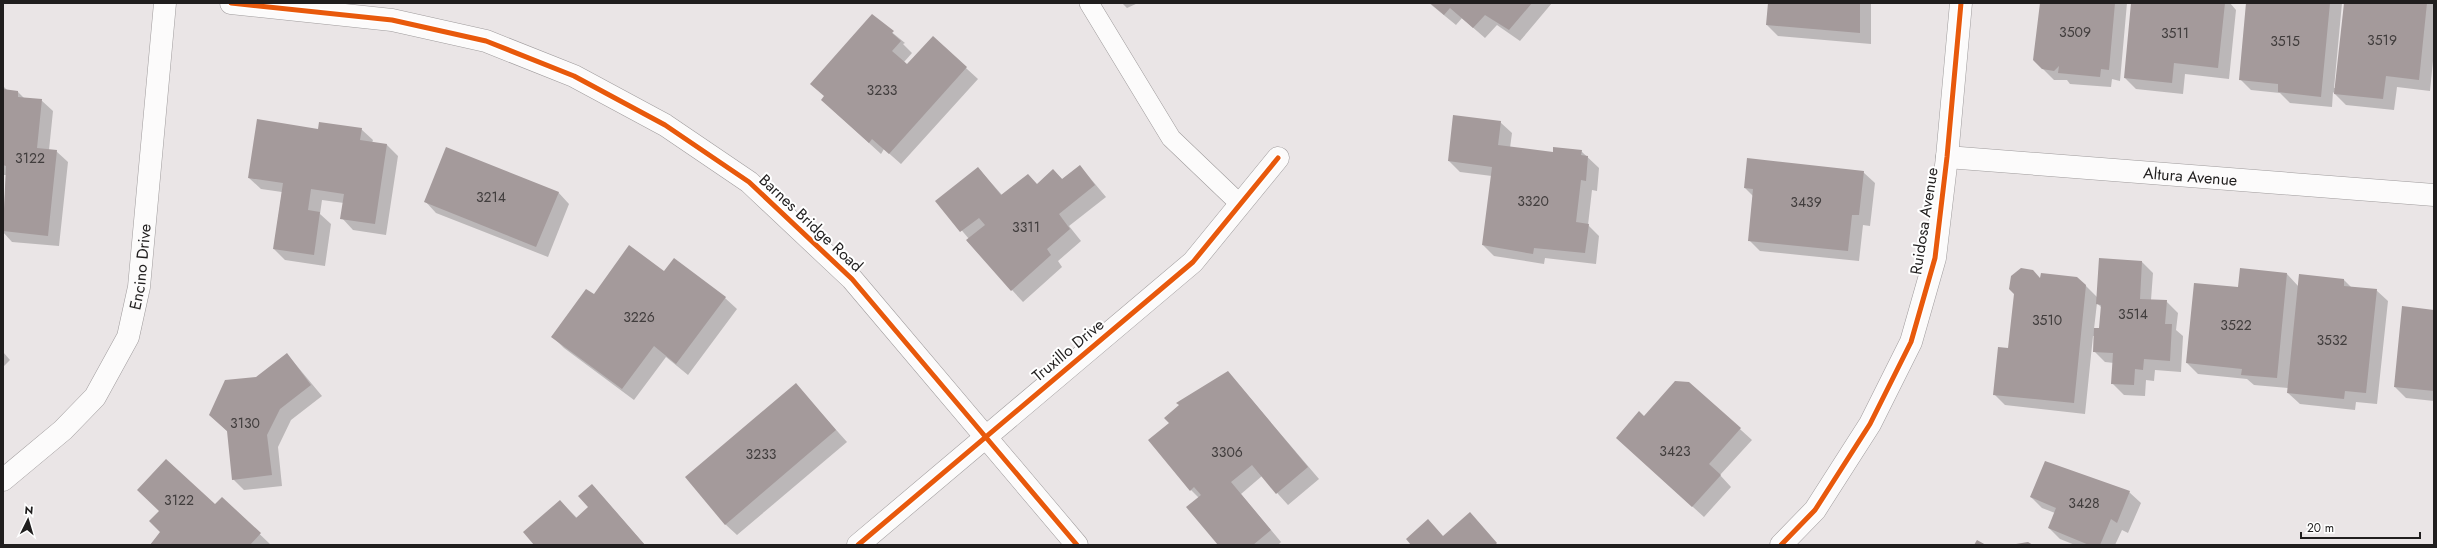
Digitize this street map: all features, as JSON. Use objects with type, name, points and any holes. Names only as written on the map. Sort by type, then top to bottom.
[{"type":"street","name":"Encino Drive","points":[[3,480],[63,430],[95,397],[128,337],[139,287],[165,3]]},
{"type":"street","name":"Barnes Bridge Road","points":[[231,3],[392,20],[486,41],[574,76],[665,125],[749,182],[852,279],[1077,545]]},
{"type":"street","name":"Ruidosa Avenue","points":[[1781,545],[1815,510],[1870,424],[1911,342],[1935,258],[1947,157],[1961,3]]},
{"type":"street","name":"Altura Avenue","points":[[1947,157],[2434,195]]},
{"type":"street","name":"Truxillo Drive","points":[[858,545],[1193,262],[1278,158]]},
{"type":"lane","points":[[1089,3],[1170,138],[1240,204]]},
{"type":"building","points":[[1430,3],[1532,3],[1509,30],[1485,15],[1473,28],[1450,8],[1444,15]]},
{"type":"building","points":[[1768,3],[1860,3],[1860,33],[1766,25]]},
{"type":"building","points":[[2040,3],[2115,3],[2109,70],[2101,69],[2100,77],[2058,73],[2059,66],[2054,71],[2042,69],[2033,60]]},
{"type":"building","points":[[2131,3],[2225,3],[2218,68],[2174,63],[2172,83],[2124,78]]},
{"type":"building","points":[[2246,3],[2330,3],[2321,97],[2278,92],[2278,84],[2239,80]]},
{"type":"building","points":[[2344,3],[2427,3],[2419,80],[2386,76],[2383,99],[2334,94]]},
{"type":"building","points":[[872,14],[894,31],[892,33],[901,41],[892,51],[907,64],[933,36],[967,67],[889,154],[872,139],[869,143],[821,100],[824,96],[810,84]]},
{"type":"building","points":[[3,89],[18,91],[18,97],[42,99],[37,148],[57,150],[48,236],[3,231],[6,166],[3,165]]},
{"type":"building","points":[[1453,115],[1501,121],[1498,145],[1553,152],[1553,147],[1582,150],[1581,155],[1588,156],[1586,181],[1581,180],[1576,222],[1589,224],[1585,253],[1534,248],[1533,254],[1482,245],[1492,167],[1448,161]]},
{"type":"building","points":[[257,119],[318,129],[319,122],[362,128],[360,140],[387,144],[375,224],[340,219],[344,194],[311,189],[308,210],[320,212],[314,255],[273,249],[283,183],[248,178]]},
{"type":"building","points":[[446,147],[559,192],[536,247],[424,202]]},
{"type":"building","points":[[1747,158],[1864,171],[1859,215],[1852,215],[1848,251],[1748,241],[1753,189],[1744,188]]},
{"type":"building","points":[[1080,165],[1095,185],[1059,214],[1070,229],[1047,249],[1051,255],[1011,291],[966,240],[985,225],[979,218],[960,232],[935,201],[978,167],[1001,195],[1028,174],[1037,184],[1053,169],[1062,179]]},
{"type":"building","points":[[629,245],[664,271],[674,258],[726,297],[676,364],[654,346],[622,389],[551,337],[586,289],[594,294]]},
{"type":"building","points":[[2099,258],[2142,261],[2140,299],[2167,300],[2165,324],[2172,324],[2170,361],[2144,359],[2143,370],[2135,369],[2134,385],[2111,384],[2113,353],[2093,352],[2094,328],[2099,328],[2101,305],[2096,304]]},
{"type":"building","points":[[2021,268],[2033,270],[2040,278],[2041,273],[2077,277],[2086,285],[2074,403],[1993,395],[1998,347],[2008,348],[2014,294],[2009,289],[2011,276]]},
{"type":"building","points":[[2240,268],[2287,273],[2277,378],[2241,375],[2242,369],[2186,363],[2194,283],[2238,287]]},
{"type":"building","points":[[2299,274],[2344,279],[2344,286],[2377,289],[2366,393],[2345,391],[2344,399],[2287,393]]},
{"type":"building","points":[[2402,306],[2434,310],[2434,391],[2394,387]]},
{"type":"building","points":[[287,353],[311,385],[280,409],[267,435],[272,475],[232,480],[227,431],[209,415],[225,380],[256,377]]},
{"type":"building","points":[[1228,371],[1308,467],[1276,494],[1252,465],[1231,482],[1271,530],[1253,545],[1218,545],[1186,507],[1201,495],[1194,487],[1190,491],[1148,440],[1169,423],[1164,418],[1179,405],[1176,403]]},
{"type":"building","points":[[1675,381],[1689,382],[1741,428],[1709,464],[1721,475],[1692,507],[1616,438],[1639,411],[1644,416]]},
{"type":"building","points":[[796,383],[836,430],[725,525],[685,477]]},
{"type":"building","points":[[166,459],[215,504],[222,497],[261,533],[250,545],[150,545],[160,532],[149,521],[159,511],[137,490]]},
{"type":"building","points":[[2045,461],[2130,491],[2117,523],[2111,519],[2100,545],[2089,545],[2048,528],[2056,508],[2030,497]]},
{"type":"building","points":[[592,484],[645,545],[534,545],[523,532],[560,500],[576,518],[588,507],[578,496]]},
{"type":"building","points":[[1470,512],[1497,543],[1495,545],[1411,545],[1406,539],[1428,519],[1443,536]]},
{"type":"building","points":[[1977,540],[1986,545],[1974,545]]},
{"type":"building","points":[[2028,542],[2033,545],[2015,545],[2016,544]]},
{"type":"cycle path","points":[[231,3],[392,20],[486,41],[574,76],[665,125],[749,182],[852,279],[1077,545]]},
{"type":"cycle path","points":[[1781,545],[1815,510],[1870,424],[1911,342],[1935,258],[1947,157],[1961,3]]},
{"type":"cycle path","points":[[858,545],[1193,262],[1278,158]]}]
